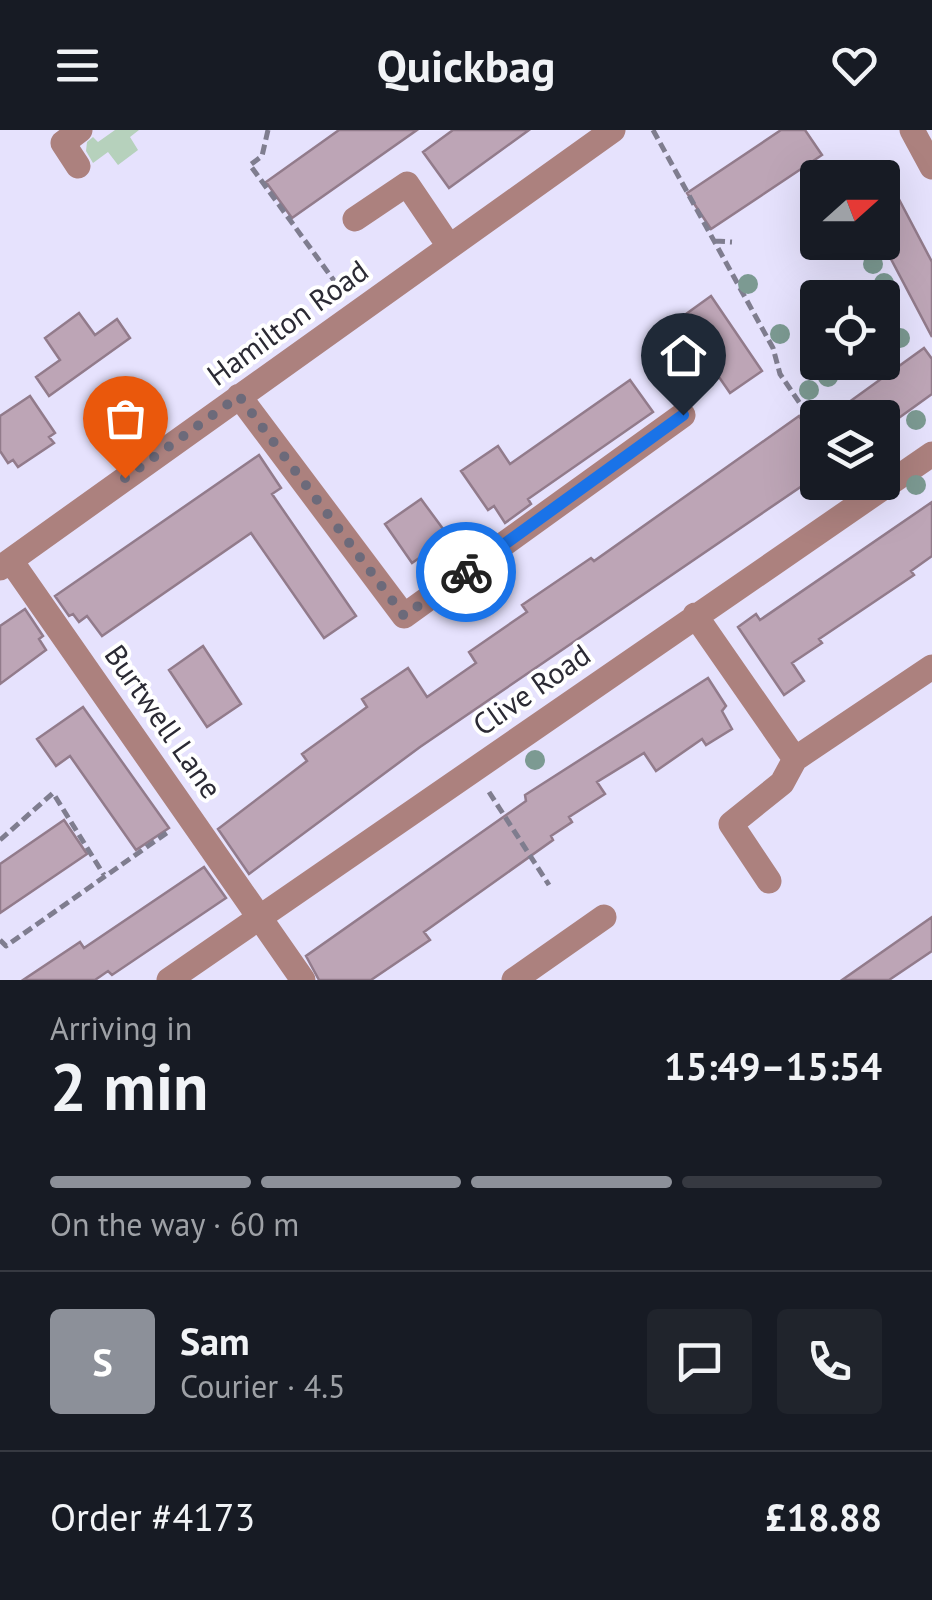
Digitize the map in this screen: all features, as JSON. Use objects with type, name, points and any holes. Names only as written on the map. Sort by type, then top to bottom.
[{"type":"street","points":[[78,166],[62,143],[80,130]]},
{"type":"street","name":"Hamilton Road","points":[[5,564],[613,130]]},
{"type":"street","points":[[912,130],[932,167]]},
{"type":"street","points":[[356,219],[407,184],[448,246]]},
{"type":"street","points":[[239,396],[404,616],[683,415]]},
{"type":"street","name":"Clive Road","points":[[170,980],[932,454]]},
{"type":"street","name":"Burtwell Lane","points":[[5,564],[191,817],[236,888],[263,918],[303,980]]},
{"type":"street","points":[[696,614],[795,760]]},
{"type":"street","points":[[770,880],[731,824],[782,783],[795,760],[932,667]]},
{"type":"street","points":[[514,980],[604,918]]},
{"type":"path","points":[[268,130],[262,156],[250,165],[356,312]]},
{"type":"path","points":[[653,130],[772,348],[780,374],[800,403]]},
{"type":"path","points":[[713,241],[732,242]]},
{"type":"path","points":[[489,792],[549,885]]},
{"type":"path","points":[[0,840],[52,793],[104,875]]},
{"type":"path","points":[[0,940],[6,946],[191,817]]},
{"type":"green space","points":[[115,130],[139,130],[130,137],[138,150],[118,165],[108,152],[93,163],[86,151],[87,142],[93,137],[98,142]]},
{"type":"building","points":[[339,130],[417,130],[292,218],[266,182]]},
{"type":"building","points":[[453,130],[529,130],[449,188],[423,152]]},
{"type":"building","points":[[781,130],[805,130],[822,155],[814,160],[800,160],[800,170],[711,229],[687,193]]},
{"type":"building","points":[[900,201],[932,262],[932,337],[891,260],[900,260]]},
{"type":"building","points":[[711,296],[762,371],[730,393],[679,319]]},
{"type":"building","points":[[79,313],[95,335],[117,319],[130,338],[49,396],[36,377],[60,360],[45,338]]},
{"type":"building","points":[[924,348],[932,359],[932,394],[900,417],[900,400],[852,400],[880,380],[900,380],[900,365]]},
{"type":"building","points":[[630,380],[653,412],[528,499],[531,504],[505,523],[494,506],[488,510],[461,471],[498,446],[510,464]]},
{"type":"building","points":[[30,396],[55,433],[49,437],[54,443],[18,467],[13,460],[8,463],[0,451],[0,416]]},
{"type":"building","points":[[799,416],[800,487],[420,747],[249,874],[218,829],[307,761],[302,754],[367,707],[362,699],[408,668],[427,697],[476,663],[469,652],[527,612],[522,605],[591,558],[594,561]]},
{"type":"building","points":[[259,455],[281,488],[272,494],[356,616],[324,638],[251,533],[102,636],[87,616],[79,622],[73,614],[69,616],[55,596]]},
{"type":"building","points":[[421,499],[449,537],[412,563],[385,524]]},
{"type":"building","points":[[932,502],[932,556],[911,571],[914,575],[819,639],[822,643],[792,663],[804,681],[784,695],[738,627],[756,614],[760,620]]},
{"type":"building","points":[[25,609],[43,636],[39,639],[46,650],[0,684],[0,626]]},
{"type":"building","points":[[203,646],[241,704],[207,727],[169,670]]},
{"type":"building","points":[[708,678],[726,706],[722,711],[732,729],[706,745],[702,739],[656,771],[644,753],[597,782],[605,794],[569,817],[572,822],[551,836],[553,840],[424,932],[430,940],[371,980],[319,980],[306,956],[526,801],[525,795]]},
{"type":"building","points":[[83,707],[169,828],[136,850],[70,756],[56,766],[37,739]]},
{"type":"building","points":[[64,820],[87,854],[0,913],[0,864]]},
{"type":"building","points":[[204,867],[226,898],[112,975],[108,971],[95,980],[23,980],[80,942],[84,948]]},
{"type":"building","points":[[932,917],[932,951],[889,980],[842,980]]},
{"type":"way so far","points":[[125,478],[239,396],[404,616],[466,572]]},
{"type":"route","points":[[466,572],[683,415]]}]
